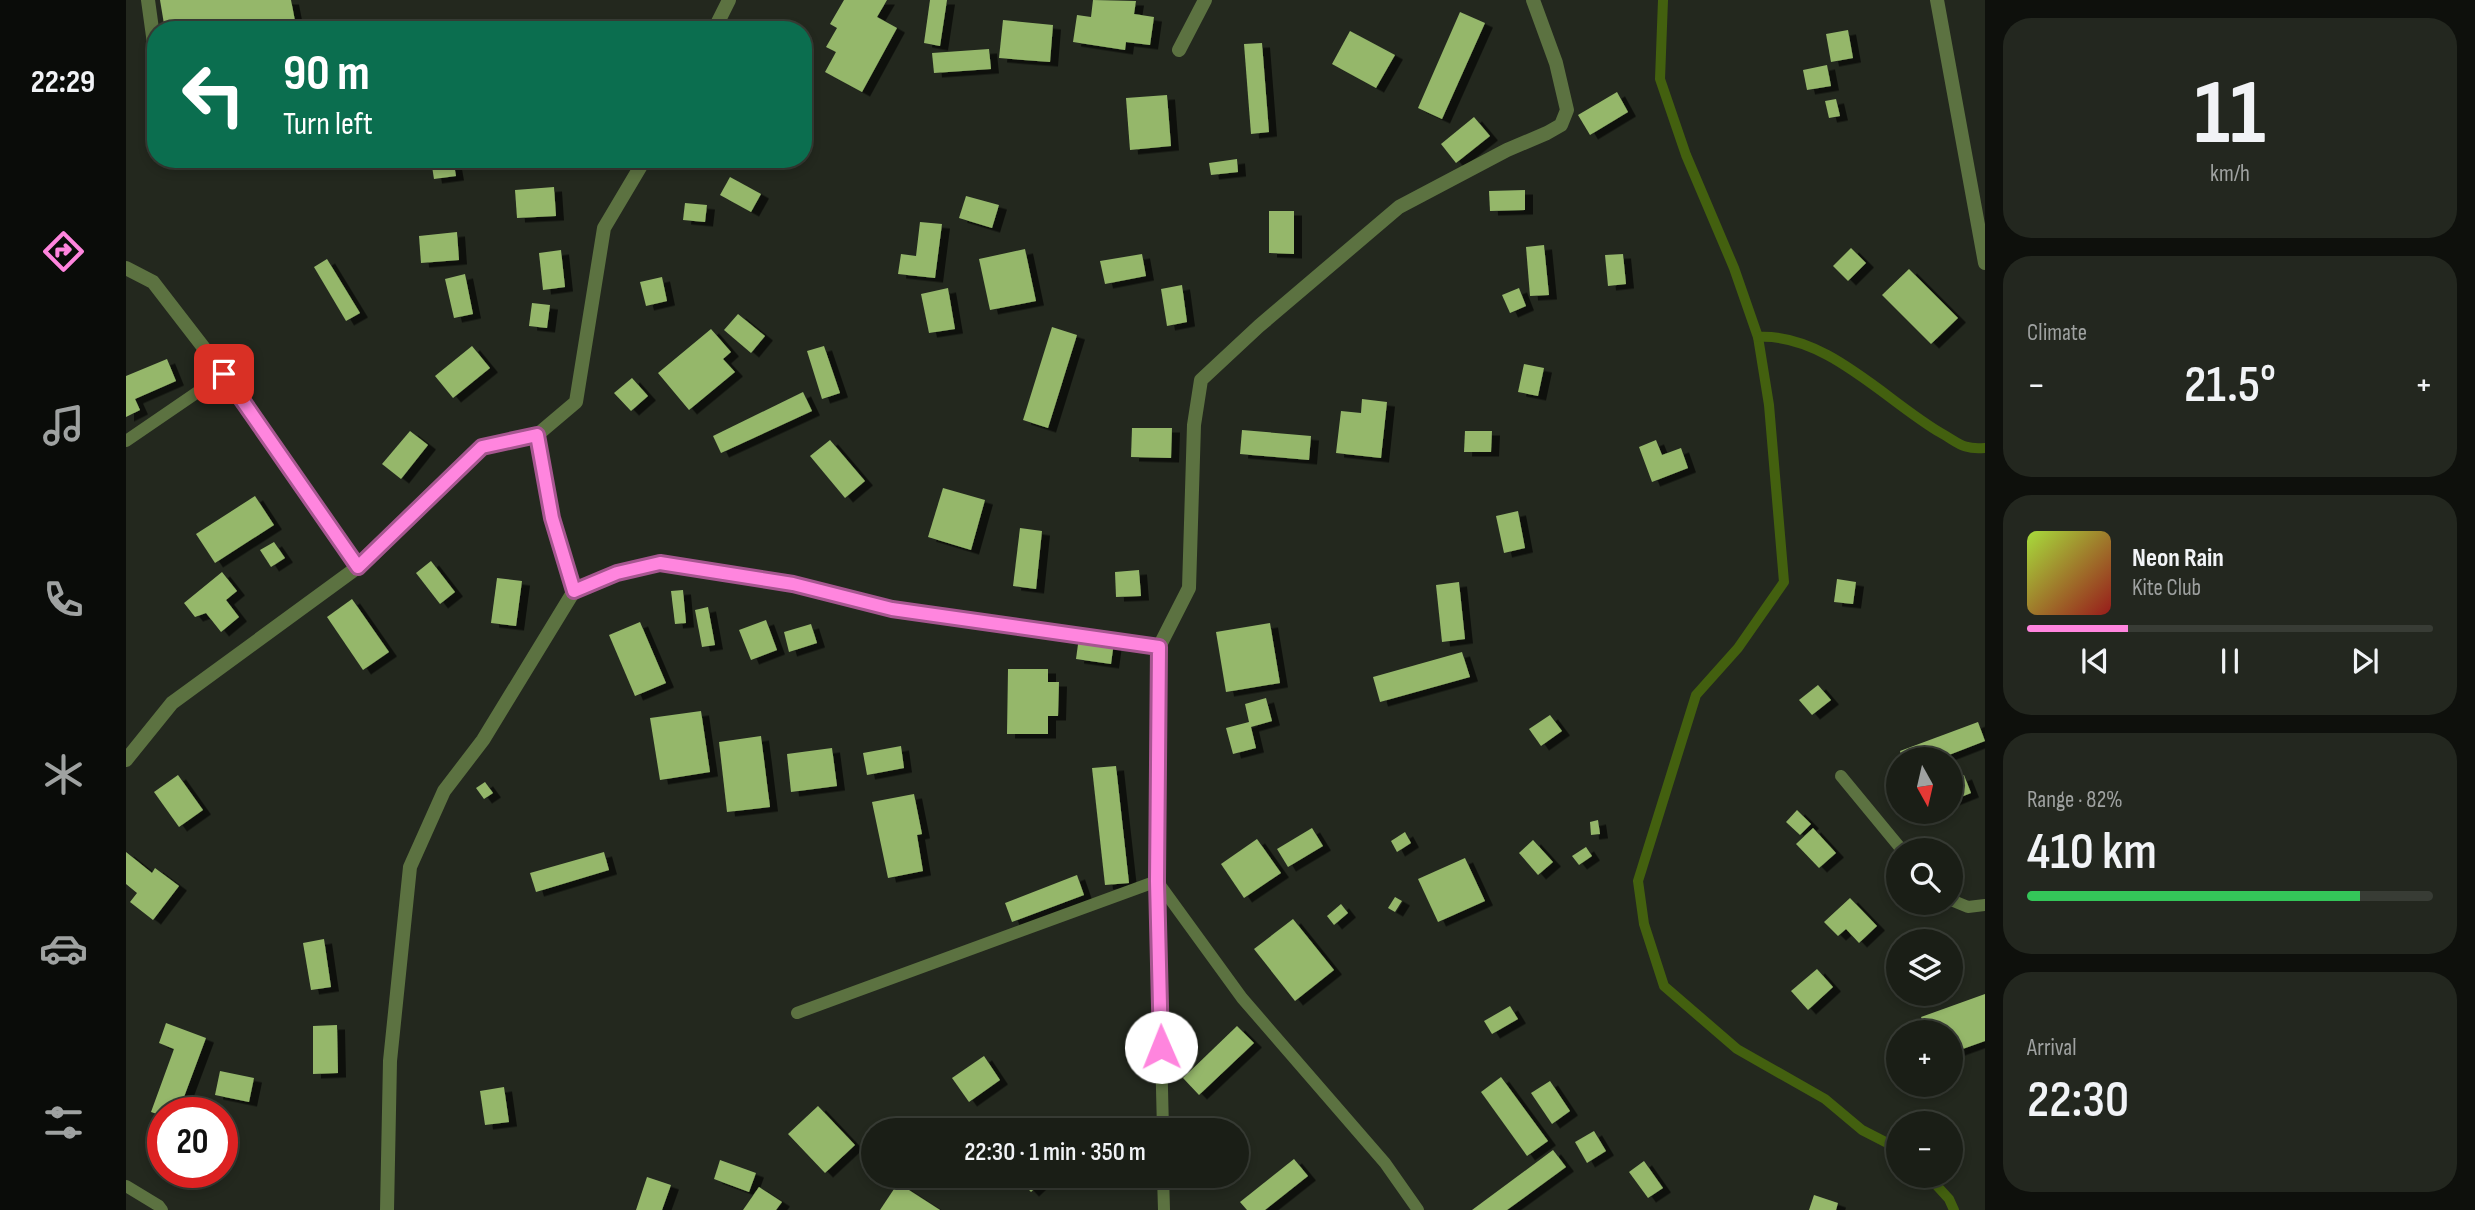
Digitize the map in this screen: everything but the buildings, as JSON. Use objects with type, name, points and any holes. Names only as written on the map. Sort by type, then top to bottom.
[{"type":"street","points":[[148,0],[151,21]]},
{"type":"street","points":[[718,21],[729,0]]},
{"type":"street","points":[[1179,50],[1205,0]]},
{"type":"street","points":[[1157,881],[1159,647],[1188,588],[1194,425],[1200,380],[1399,207],[1561,125],[1567,110],[1556,63],[1533,0]]},
{"type":"street","points":[[1937,0],[1985,263]]},
{"type":"street","points":[[126,760],[173,703],[358,567],[482,447],[537,435],[576,401],[604,228],[640,168]]},
{"type":"street","points":[[126,268],[153,282],[224,374],[358,567]]},
{"type":"street","points":[[537,435],[552,518],[574,591]]},
{"type":"street","points":[[387,1210],[390,1061],[410,867],[444,791],[482,740],[574,591],[617,573],[660,563],[793,584],[892,609],[1159,647]]},
{"type":"lane","points":[[126,441],[224,374]]},
{"type":"lane","points":[[1841,776],[1892,838]]},
{"type":"lane","points":[[797,1013],[1157,881]]},
{"type":"lane","points":[[1157,881],[1163,1118]]},
{"type":"lane","points":[[1157,881],[1242,998],[1385,1163],[1418,1210]]},
{"type":"lane","points":[[1963,905],[1985,905]]},
{"type":"lane","points":[[126,1186],[162,1210]]},
{"type":"lane","points":[[1163,1188],[1164,1210]]},
{"type":"waterway","points":[[1663,0],[1660,79],[1686,155],[1734,268],[1758,337],[1769,405],[1784,582],[1738,648],[1696,695],[1638,881],[1644,924],[1664,986],[1737,1049],[1825,1099],[1862,1130],[1886,1142]]},
{"type":"waterway","points":[[1758,337],[1783,339],[1808,346],[1831,357],[1957,443],[1971,448],[1985,448]]},
{"type":"waterway","points":[[1939,1188],[1954,1210]]},
{"type":"route","points":[[224,374],[358,567],[482,447],[537,435],[552,518],[574,591],[617,573],[660,563],[793,584],[892,609],[1159,647],[1157,881],[1161,1047]]}]
